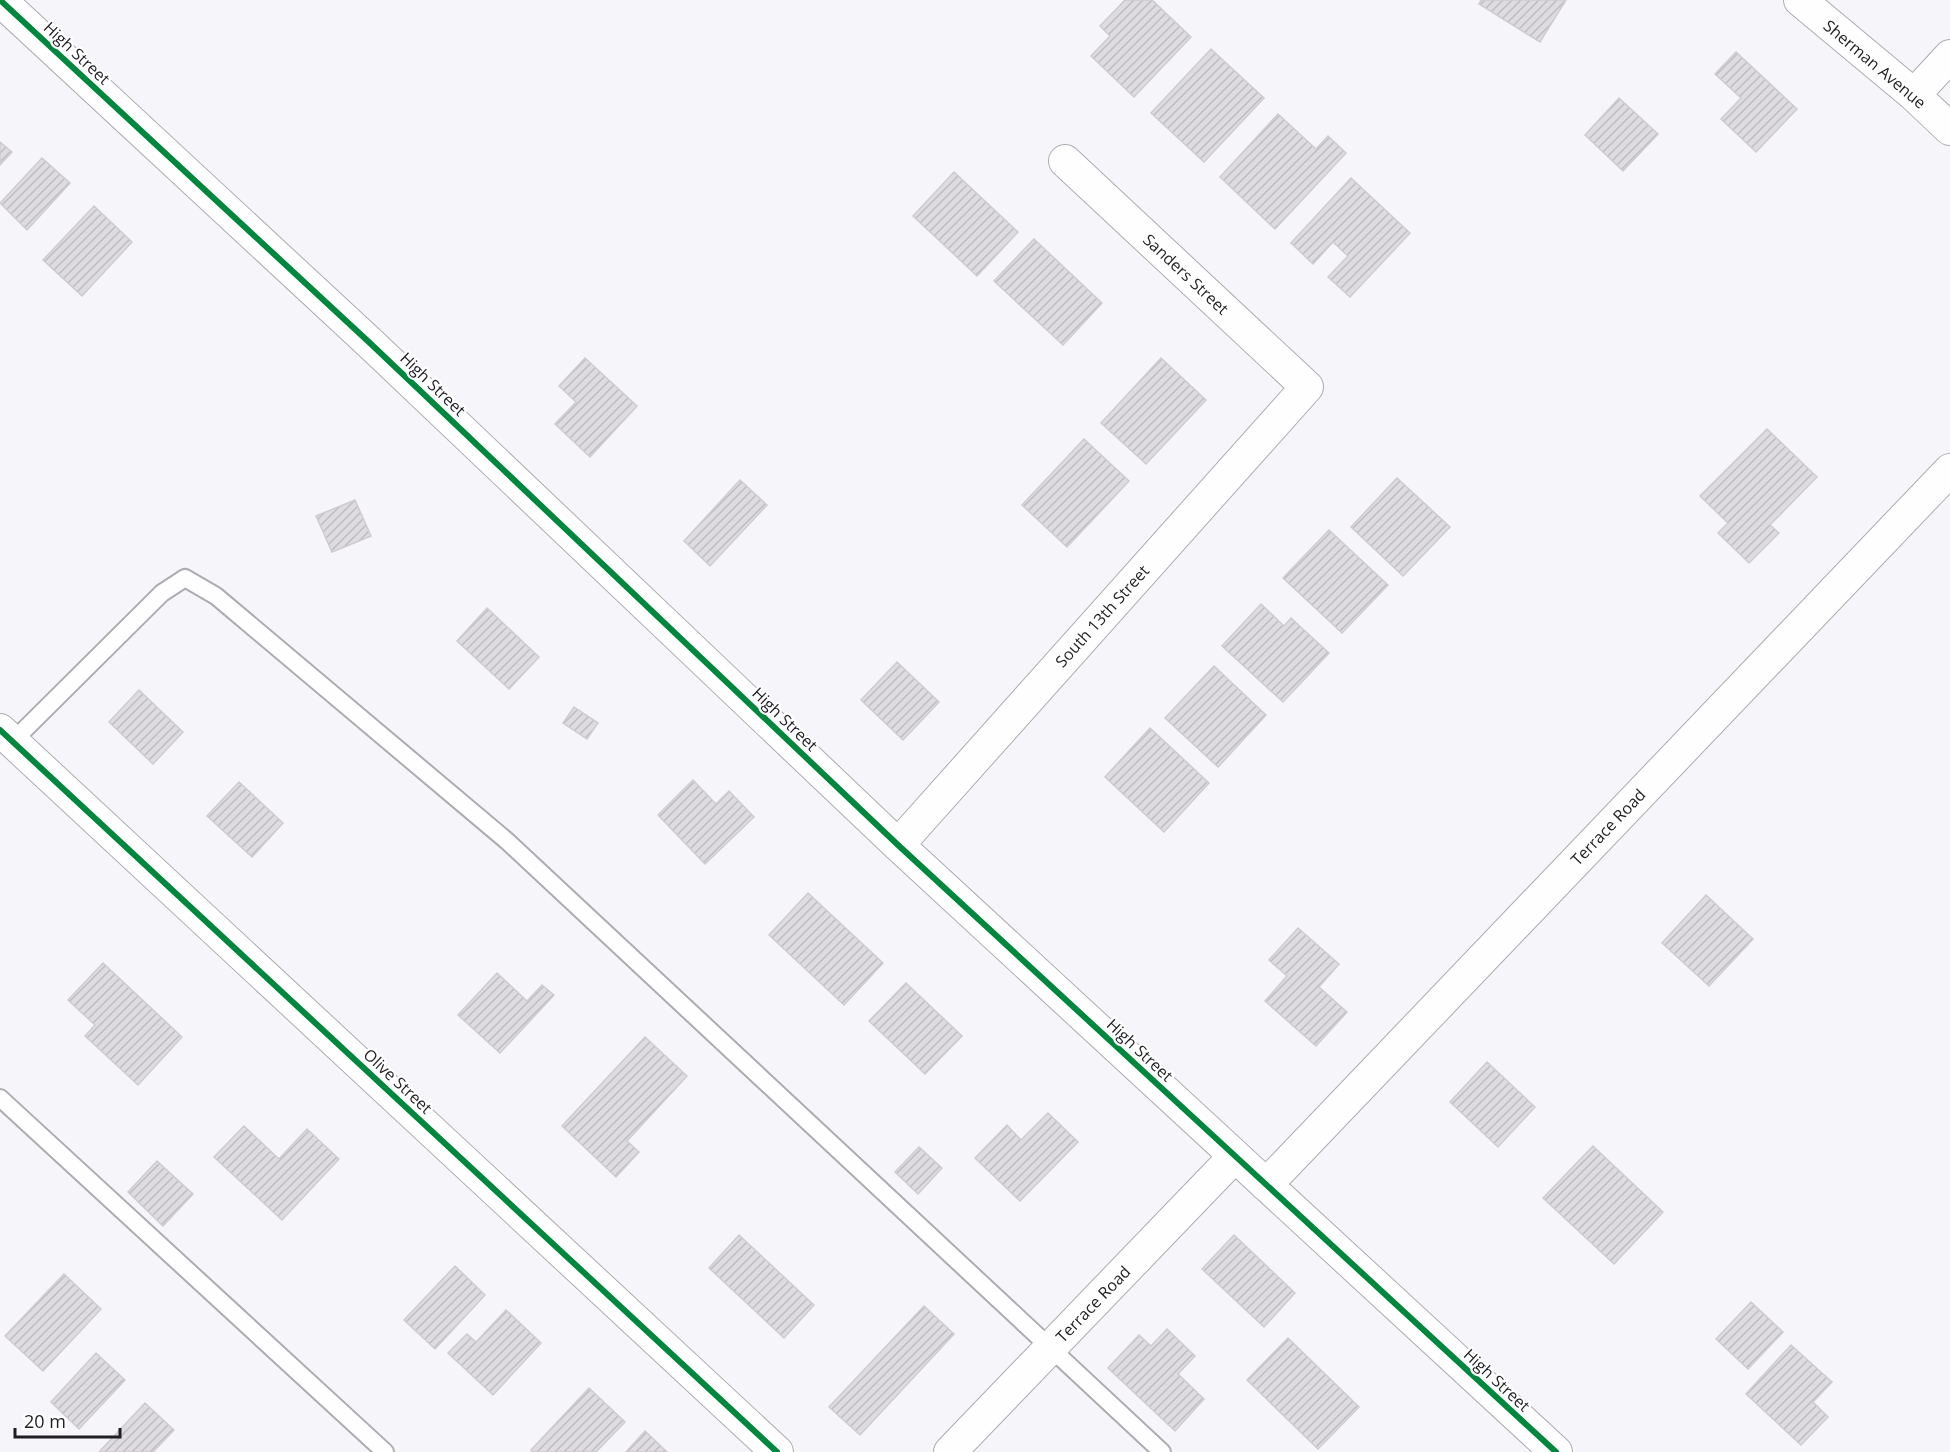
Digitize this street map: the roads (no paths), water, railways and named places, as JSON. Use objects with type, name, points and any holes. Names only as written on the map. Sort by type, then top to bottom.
[{"type":"street","name":"High Street","points":[[0,0],[371,344],[898,845],[1556,1452]]},
{"type":"street","name":"Sherman Avenue","points":[[1800,0],[1914,95],[1950,129]]},
{"type":"street","points":[[1914,95],[1950,56]]},
{"type":"street","name":"Sanders Street","points":[[1065,161],[1307,387]]},
{"type":"street","name":"South 13th Street","points":[[898,845],[1307,387]]},
{"type":"street","name":"Terrace Road","points":[[1266,1185],[1950,470]]},
{"type":"street","name":"Olive Street","points":[[4,742],[777,1452]]},
{"type":"street","name":"Terrace Road","points":[[950,1452],[1234,1156]]},
{"type":"lane","points":[[4,742],[162,593],[185,578],[216,596],[507,840],[1162,1452]]},
{"type":"lane","points":[[0,1098],[385,1452]]}]
